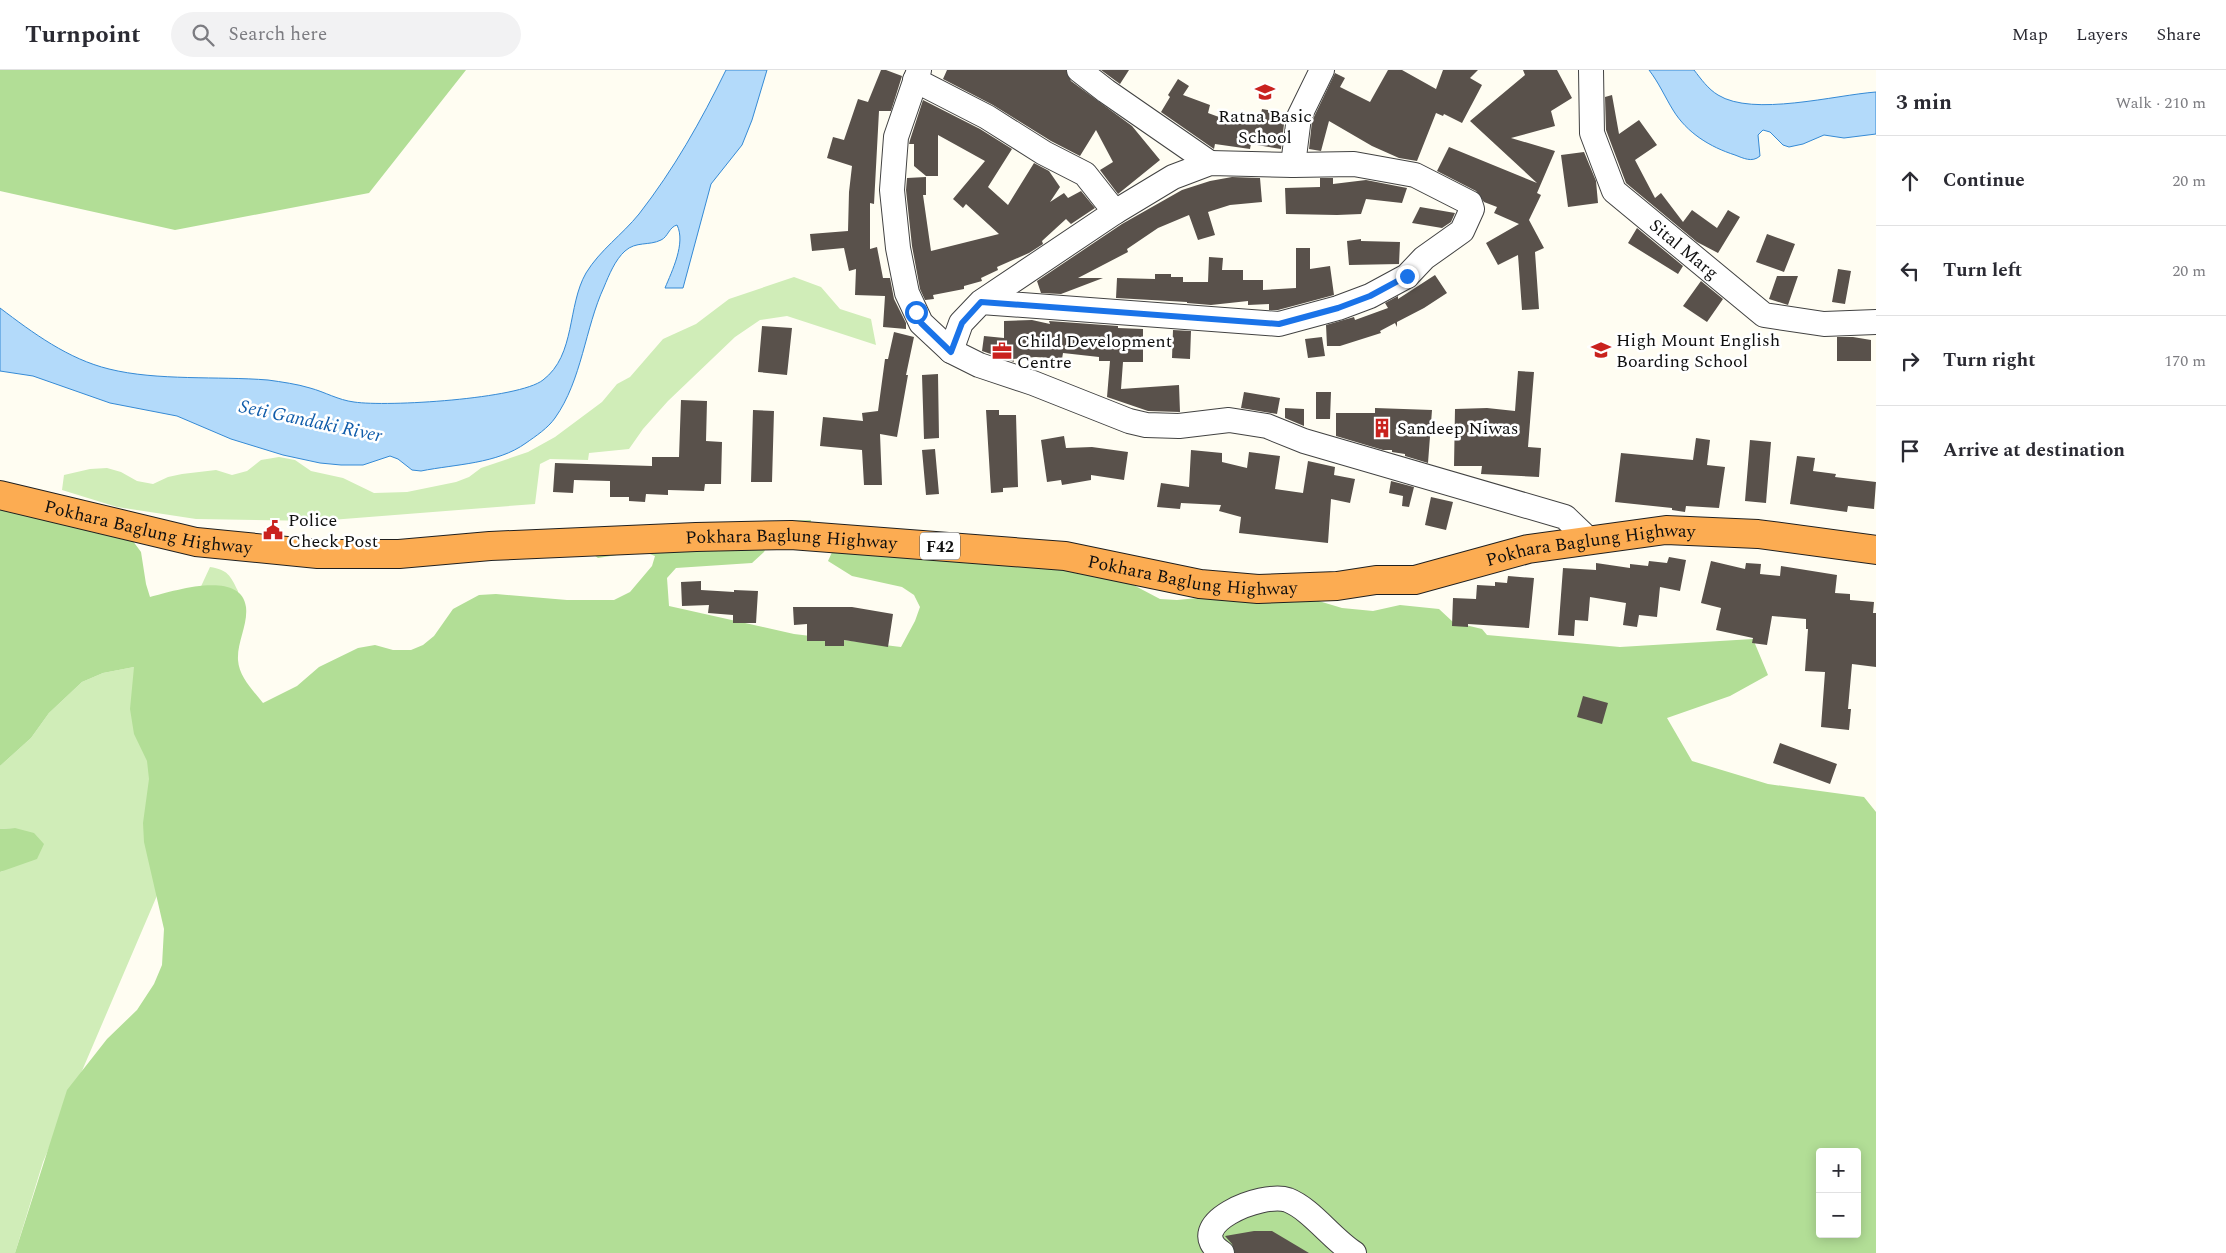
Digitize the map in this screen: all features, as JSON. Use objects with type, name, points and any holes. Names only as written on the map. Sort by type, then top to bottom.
[{"type":"highway","name":"Pokhara Baglung Highway","points":[[0,495],[196,542],[318,554],[399,554],[500,546],[696,537],[791,535],[1065,556],[1200,584],[1258,589],[1336,586],[1376,580],[1415,580],[1528,549],[1666,530],[1758,534],[1876,550]]},
{"type":"street","points":[[1079,70],[1210,163]]},
{"type":"street","points":[[1293,166],[1299,117],[1322,70]]},
{"type":"street","name":"Sital Marg","points":[[1591,70],[1592,134],[1614,191],[1764,315],[1824,324],[1876,322]]},
{"type":"street","points":[[1115,212],[1085,174],[1044,153],[917,75],[896,137],[892,190],[898,248],[907,294],[921,323],[951,352],[991,371],[1033,383],[1129,421],[1146,425],[1179,426],[1229,420],[1267,426],[1304,441],[1565,516],[1589,540]]},
{"type":"street","points":[[951,352],[962,323],[981,302],[1115,212],[1173,177],[1210,163],[1293,166],[1354,164],[1415,175],[1470,203],[1472,209],[1462,231],[1424,258],[1407,276],[1370,296],[1338,308],[1279,324],[981,302]]},
{"type":"street","points":[[1222,1253],[1209,1241],[1209,1233],[1214,1225],[1233,1211],[1252,1202],[1277,1198],[1299,1206],[1335,1240],[1354,1253]]},
{"type":"green space","points":[[0,70],[466,70],[369,193],[175,230],[0,191]]},
{"type":"green space","points":[[794,277],[821,287],[840,309],[871,319],[876,345],[787,316],[760,320],[735,337],[668,401],[643,429],[629,449],[589,453],[588,460],[550,459],[540,464],[535,504],[318,521],[196,519],[117,507],[62,490],[64,475],[90,469],[107,468],[121,472],[137,481],[153,484],[168,477],[216,470],[232,475],[247,471],[261,460],[279,457],[295,460],[311,471],[343,478],[374,493],[407,492],[456,482],[469,477],[481,468],[528,452],[555,437],[602,402],[617,384],[630,377],[663,339],[696,324],[729,299]]},
{"type":"green space","points":[[0,501],[130,537],[141,552],[150,597],[205,586],[219,586],[232,589],[241,595],[246,607],[246,614],[238,653],[239,666],[247,683],[263,703],[297,686],[319,667],[358,648],[375,645],[393,650],[411,650],[423,645],[434,636],[453,609],[479,595],[496,594],[567,600],[614,600],[630,592],[652,566],[655,556],[642,551],[598,558],[587,550],[748,522],[811,520],[810,527],[770,539],[764,552],[752,563],[676,568],[667,578],[669,606],[794,634],[901,647],[920,607],[914,595],[902,587],[852,576],[828,561],[833,550],[947,538],[1122,579],[1160,599],[1177,600],[1282,590],[1342,608],[1373,611],[1400,605],[1439,609],[1453,622],[1482,629],[1487,635],[1620,647],[1753,639],[1768,675],[1730,696],[1667,718],[1692,761],[1768,784],[1864,797],[1876,812],[1876,1253],[15,1253],[67,1090],[107,1039],[137,1010],[154,984],[162,965],[164,929],[144,842],[143,823],[149,779],[147,761],[134,734],[130,709],[134,667],[103,673],[82,682],[49,713],[31,738],[0,766]]},
{"type":"green space","points":[[210,567],[228,574],[238,591],[233,718],[43,1162],[15,1253],[0,1253],[0,872],[3,871],[15,828],[0,829],[0,766],[31,738],[49,713],[82,682],[103,673],[134,667],[197,595]]},
{"type":"green space","points":[[15,828],[34,833],[44,844],[37,859],[0,872],[0,829]]},
{"type":"water","name":"Seti Gandaki River","points":[[726,70],[767,70],[752,120],[742,145],[711,184],[683,288],[665,288],[679,248],[680,240],[677,225],[661,240],[634,246],[625,251],[618,259],[608,278],[592,319],[577,371],[564,403],[552,422],[515,450],[476,462],[421,471],[412,470],[398,459],[390,456],[363,465],[320,463],[283,455],[231,439],[177,416],[110,403],[33,376],[0,371],[0,308],[38,336],[65,352],[94,365],[128,373],[167,377],[268,380],[305,387],[348,401],[371,403],[452,400],[481,397],[529,387],[543,380],[554,370],[566,344],[576,300],[586,273],[598,257],[639,214],[664,180],[697,126]]},
{"type":"water","points":[[1649,70],[1694,70],[1714,93],[1733,101],[1752,104],[1795,103],[1876,92],[1876,134],[1844,138],[1824,135],[1803,144],[1789,147],[1783,145],[1770,132],[1763,130],[1758,135],[1760,156],[1751,160],[1717,148],[1685,126]]},
{"type":"building","points":[[881,70],[902,76],[891,111],[879,111],[874,204],[870,203],[870,249],[877,247],[883,278],[890,278],[894,299],[906,323],[906,329],[883,327],[885,296],[855,295],[856,269],[849,271],[844,248],[812,251],[810,234],[848,231],[852,166],[827,158],[833,137],[844,140],[858,99],[868,102]]},
{"type":"building","points":[[947,70],[1066,70],[1071,81],[1132,126],[1160,160],[1118,194],[1100,170],[1113,162],[1096,130],[1080,156],[1051,141],[993,105],[943,79]]},
{"type":"building","points":[[1101,70],[1129,70],[1120,84]]},
{"type":"building","points":[[1388,70],[1402,70],[1436,89],[1443,70],[1478,70],[1470,78],[1482,85],[1462,123],[1444,114],[1443,116],[1436,113],[1417,161],[1399,158],[1372,146],[1329,121],[1321,151],[1309,149],[1312,121],[1335,73],[1345,78],[1340,87],[1370,102]]},
{"type":"building","points":[[1523,70],[1557,70],[1572,98],[1551,111],[1555,126],[1511,138],[1555,151],[1537,193],[1541,195],[1529,220],[1544,248],[1535,252],[1539,309],[1522,310],[1518,255],[1498,265],[1486,243],[1519,224],[1494,213],[1497,207],[1484,202],[1476,191],[1437,171],[1449,147],[1537,183],[1470,121],[1525,75]]},
{"type":"building","points":[[1178,79],[1189,86],[1183,95],[1210,105],[1208,113],[1238,124],[1239,120],[1259,123],[1262,109],[1274,111],[1273,114],[1285,116],[1281,149],[1251,144],[1250,149],[1215,144],[1214,149],[1161,112],[1170,97],[1168,95]]},
{"type":"building","points":[[1612,95],[1619,134],[1639,120],[1657,145],[1635,160],[1655,198],[1661,193],[1683,222],[1692,210],[1717,228],[1728,210],[1740,217],[1718,253],[1697,242],[1626,183],[1606,130],[1605,97]]},
{"type":"building","points":[[923,100],[980,129],[1012,149],[988,187],[1008,205],[1034,163],[1049,171],[1060,187],[1050,202],[1064,193],[1068,198],[1081,191],[1095,208],[1071,224],[1066,219],[1042,241],[1043,244],[1029,253],[997,267],[998,270],[981,278],[982,281],[964,286],[964,289],[933,295],[934,299],[925,300],[920,289],[912,246],[906,190],[907,178],[926,177],[926,195],[923,195],[931,251],[999,234],[966,204],[963,208],[953,199],[985,161],[938,135],[938,176],[926,176],[914,166],[914,144],[909,144]]},
{"type":"building","points":[[1584,152],[1596,181],[1598,203],[1568,207],[1561,155]]},
{"type":"building","points":[[1232,177],[1260,178],[1262,202],[1230,205],[1208,212],[1215,235],[1198,240],[1189,215],[1158,228],[1127,249],[1128,252],[1078,278],[1103,278],[1061,294],[1041,293],[1037,281],[1122,224],[1182,190],[1210,181]]},
{"type":"building","points":[[1320,178],[1333,178],[1333,184],[1366,180],[1407,188],[1402,203],[1366,199],[1361,214],[1286,214],[1285,188],[1320,187]]},
{"type":"building","points":[[1420,207],[1455,213],[1451,222],[1442,228],[1412,223]]},
{"type":"building","points":[[1637,228],[1683,266],[1678,274],[1628,243]]},
{"type":"building","points":[[1767,234],[1795,244],[1784,272],[1756,262]]},
{"type":"building","points":[[1361,239],[1361,241],[1400,242],[1399,264],[1349,265],[1347,241]]},
{"type":"building","points":[[1296,248],[1310,248],[1310,269],[1330,266],[1334,295],[1278,310],[1269,310],[1269,304],[1248,305],[1248,301],[1211,305],[1116,298],[1117,278],[1155,279],[1155,274],[1171,274],[1171,277],[1183,277],[1183,282],[1208,282],[1209,257],[1223,258],[1222,270],[1243,270],[1243,280],[1263,280],[1263,290],[1296,288]]},
{"type":"building","points":[[1838,269],[1851,271],[1845,304],[1832,302]]},
{"type":"building","points":[[1435,275],[1447,293],[1397,322],[1397,327],[1395,323],[1380,331],[1381,333],[1340,346],[1327,346],[1326,325],[1354,317],[1355,320],[1388,308],[1385,303],[1398,296],[1398,299]]},
{"type":"building","points":[[1777,276],[1798,276],[1788,305],[1769,299]]},
{"type":"building","points":[[1701,281],[1723,299],[1707,322],[1683,306]]},
{"type":"building","points":[[1032,320],[1050,324],[1049,321],[1143,329],[1143,362],[1123,362],[1121,389],[1179,385],[1180,412],[1148,411],[1107,397],[1110,361],[1099,361],[1099,357],[1063,353],[1062,359],[1036,357],[1013,359],[1014,362],[982,351],[984,336],[1004,338],[1004,321]]},
{"type":"building","points":[[762,326],[792,328],[787,375],[758,372]]},
{"type":"building","points":[[1173,330],[1191,331],[1190,359],[1172,358]]},
{"type":"building","points":[[894,332],[914,337],[906,375],[908,375],[897,437],[880,434],[882,485],[864,485],[862,450],[820,446],[823,417],[863,421],[862,413],[878,411],[885,359],[888,359]]},
{"type":"building","points":[[1322,337],[1325,356],[1308,358],[1305,339]]},
{"type":"building","points":[[1837,337],[1871,340],[1871,361],[1837,361]]},
{"type":"building","points":[[1518,371],[1534,372],[1528,447],[1541,448],[1539,477],[1481,474],[1482,466],[1454,466],[1455,409],[1487,408],[1515,411]]},
{"type":"building","points":[[938,374],[939,438],[924,439],[922,375]]},
{"type":"building","points":[[1244,392],[1280,398],[1277,414],[1241,408]]},
{"type":"building","points":[[1316,392],[1331,392],[1330,419],[1316,419]]},
{"type":"building","points":[[681,400],[707,401],[706,441],[722,442],[721,484],[705,484],[704,491],[668,490],[668,495],[646,494],[645,502],[629,501],[629,497],[610,497],[610,481],[574,480],[573,493],[553,492],[555,463],[652,466],[652,457],[679,457]]},
{"type":"building","points":[[1285,408],[1304,409],[1304,426],[1285,418]]},
{"type":"building","points":[[1375,408],[1432,410],[1428,463],[1405,456],[1405,454],[1392,452],[1392,450],[1383,450],[1336,436],[1336,413],[1375,413]]},
{"type":"building","points":[[753,410],[774,411],[772,482],[751,482]]},
{"type":"building","points":[[986,410],[999,410],[999,415],[1016,415],[1018,487],[1003,488],[1003,492],[991,493]]},
{"type":"building","points":[[1064,436],[1066,448],[1092,447],[1128,452],[1124,480],[1091,475],[1091,480],[1062,485],[1061,480],[1047,482],[1041,440]]},
{"type":"building","points":[[1696,438],[1710,440],[1707,465],[1725,467],[1719,508],[1686,506],[1685,512],[1672,510],[1672,508],[1615,502],[1621,453],[1693,460]]},
{"type":"building","points":[[1750,440],[1771,442],[1766,503],[1745,501]]},
{"type":"building","points":[[935,449],[939,494],[926,495],[922,450]]},
{"type":"building","points":[[1191,450],[1222,453],[1222,462],[1247,468],[1249,452],[1280,456],[1275,489],[1303,493],[1308,461],[1335,467],[1334,475],[1355,479],[1350,503],[1331,499],[1328,543],[1239,533],[1241,517],[1219,511],[1221,505],[1181,503],[1180,509],[1157,507],[1161,483],[1189,487]]},
{"type":"building","points":[[1797,456],[1815,458],[1813,471],[1836,474],[1835,477],[1876,482],[1874,509],[1848,506],[1847,512],[1790,504]]},
{"type":"building","points":[[1391,481],[1414,487],[1409,507],[1402,506],[1403,496],[1389,493]]},
{"type":"building","points":[[1431,497],[1453,502],[1446,530],[1425,525]]},
{"type":"building","points":[[1669,557],[1686,560],[1680,591],[1660,587],[1657,617],[1639,615],[1637,627],[1623,625],[1626,603],[1590,597],[1588,621],[1575,620],[1574,636],[1558,635],[1563,568],[1596,570],[1596,563],[1630,568],[1630,564],[1648,566],[1649,561],[1667,563]]},
{"type":"building","points":[[1711,561],[1745,569],[1746,563],[1761,564],[1760,574],[1780,576],[1781,566],[1837,575],[1835,593],[1850,594],[1850,600],[1874,602],[1873,613],[1876,613],[1876,667],[1852,664],[1848,709],[1851,709],[1849,730],[1821,727],[1825,672],[1805,671],[1808,629],[1806,629],[1806,619],[1772,616],[1767,645],[1752,643],[1753,638],[1716,630],[1721,608],[1701,603]]},
{"type":"building","points":[[1508,576],[1534,578],[1529,628],[1468,624],[1468,627],[1452,626],[1453,598],[1476,599],[1477,585],[1495,586],[1495,582],[1507,583]]},
{"type":"building","points":[[701,581],[701,590],[758,591],[756,623],[733,623],[733,615],[708,613],[709,605],[682,606],[681,582]]},
{"type":"building","points":[[793,607],[852,607],[893,614],[888,647],[844,640],[844,646],[825,646],[825,641],[807,641],[807,624],[794,625]]},
{"type":"building","points":[[1583,696],[1608,703],[1602,724],[1577,717]]},
{"type":"building","points":[[1780,743],[1837,764],[1830,784],[1773,763]]},
{"type":"building","points":[[1254,1231],[1272,1231],[1309,1253],[1235,1253],[1232,1244],[1225,1236]]},
{"type":"place","name":"Ratna Basic School","points":[[1265,92]]},
{"type":"place","name":"High Mount English Boarding School","points":[[1601,350]]},
{"type":"place","name":"Child Development Centre","points":[[1002,351]]},
{"type":"place","name":"Sandeep Niwas","points":[[1382,428]]},
{"type":"place","name":"Police Check Post","points":[[273,530]]},
{"type":"route","points":[[916,312],[921,323],[951,352],[962,323],[981,302],[1279,324],[1308,318],[1338,308],[1370,296],[1407,276]]}]
